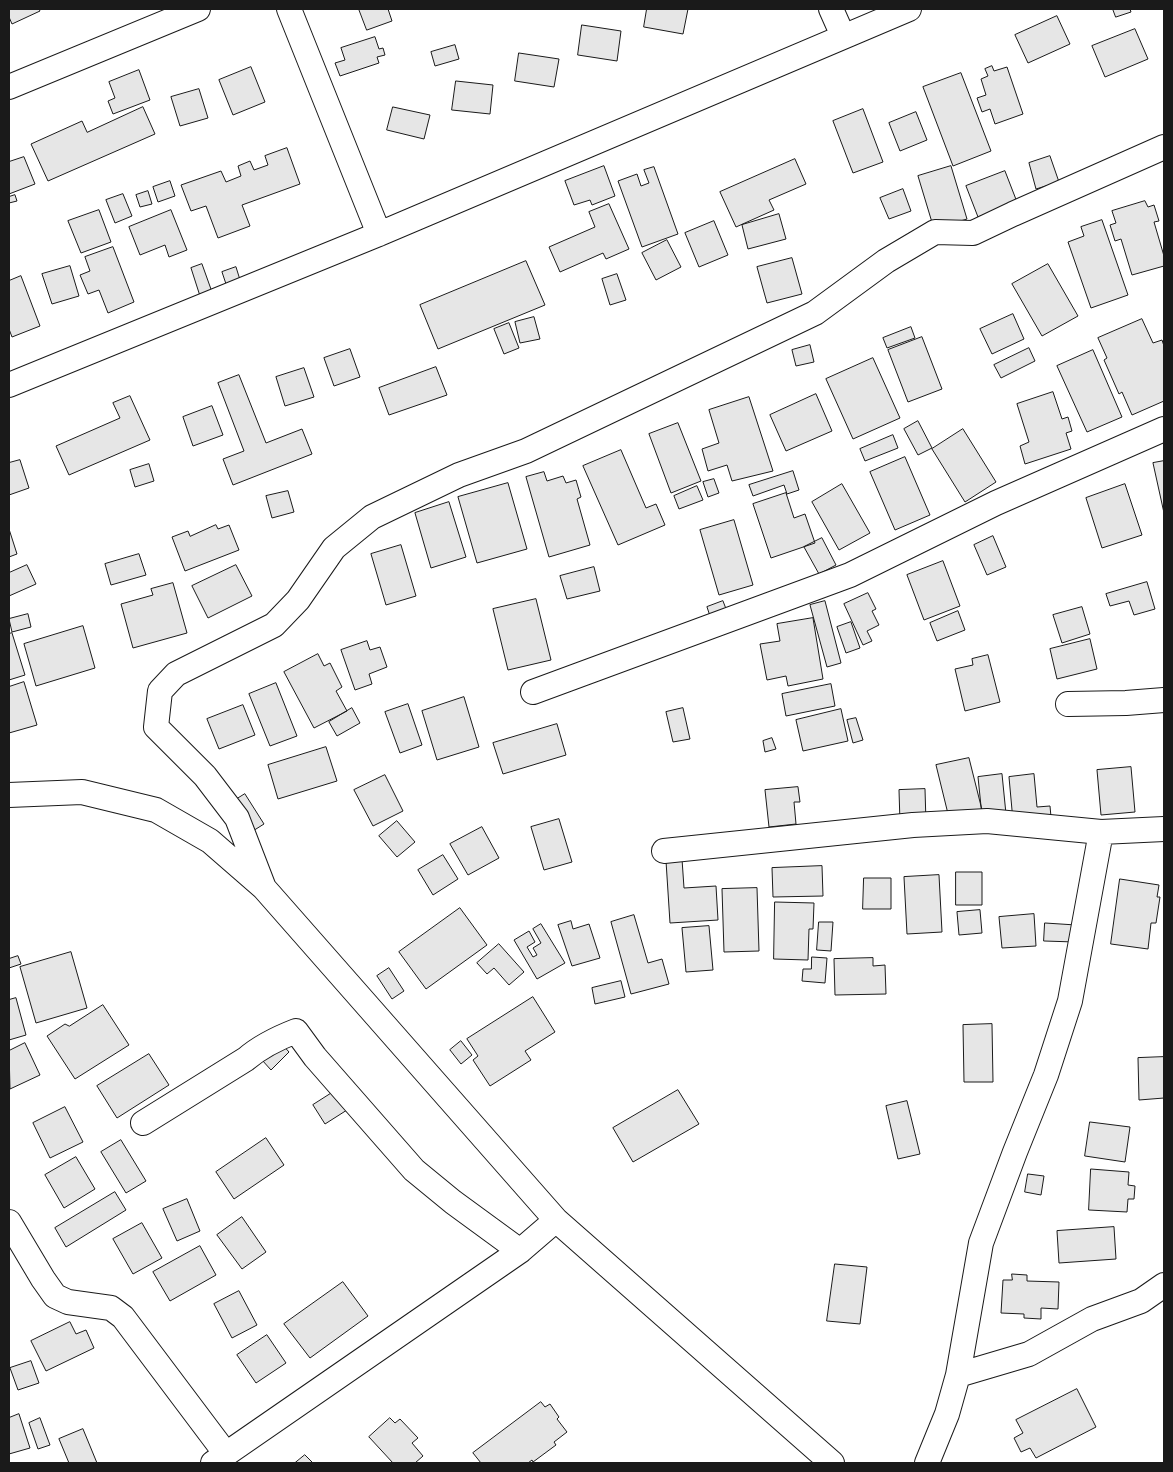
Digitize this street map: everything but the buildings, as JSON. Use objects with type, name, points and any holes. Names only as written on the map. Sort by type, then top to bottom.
[{"type":"street","points":[[9,87],[198,9]]},
{"type":"street","points":[[289,9],[379,234]]},
{"type":"street","points":[[831,9],[843,36]]},
{"type":"street","points":[[9,385],[379,234],[909,9]]},
{"type":"street","points":[[264,888],[237,818],[205,776],[156,727],[160,691],[176,674],[274,625],[298,600],[334,548],[372,517],[459,475],[526,451],[815,313],[886,261],[935,232],[973,233],[1164,147]]},
{"type":"street","points":[[533,692],[850,575],[996,503],[1164,429]]},
{"type":"street","points":[[1068,704],[1164,700]]},
{"type":"street","points":[[9,795],[82,792],[156,810],[210,841],[264,888],[556,1220],[832,1463]]},
{"type":"street","points":[[664,851],[913,825],[986,821],[1101,832],[1164,829]]},
{"type":"street","points":[[927,1463],[947,1414],[958,1375],[982,1243],[1015,1152],[1046,1075],[1070,1001],[1101,832]]},
{"type":"street","points":[[144,1123],[256,1050],[296,1031],[316,1057],[414,1170],[453,1202],[520,1251]]},
{"type":"street","points":[[9,1222],[55,1296],[68,1302],[111,1308],[123,1316],[219,1459],[520,1251],[556,1220]]},
{"type":"street","points":[[958,1375],[1029,1354],[1092,1319],[1141,1300],[1164,1284]]}]
